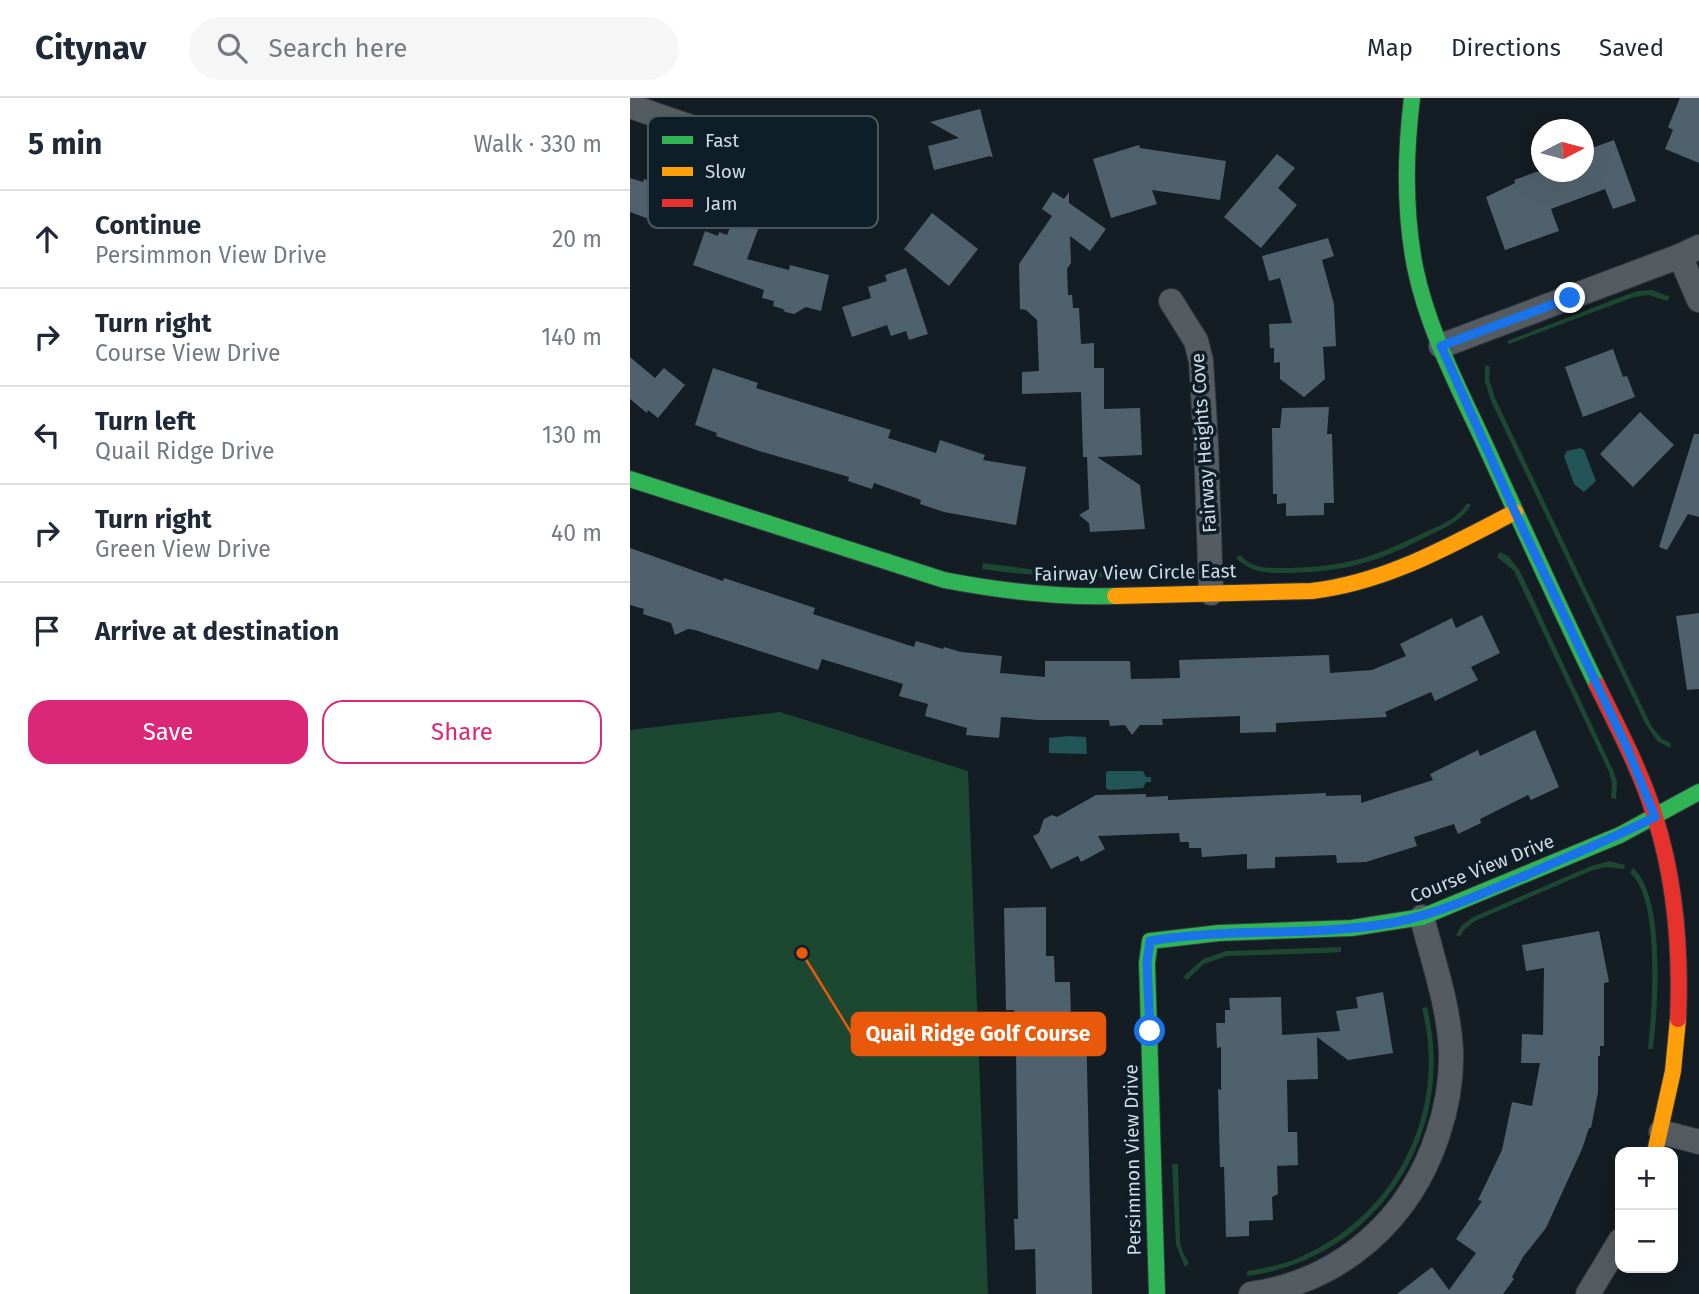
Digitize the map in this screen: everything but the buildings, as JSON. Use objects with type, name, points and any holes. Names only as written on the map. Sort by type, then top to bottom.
[{"type":"street","points":[[1412,98],[1407,140],[1407,208],[1413,259],[1422,294],[1441,346],[1515,512],[1628,750],[1655,817],[1673,900],[1678,954],[1676,1053],[1658,1142],[1699,1142]]},
{"type":"street","points":[[630,106],[659,116]]},
{"type":"street","points":[[1441,346],[1690,251],[1699,300]]},
{"type":"street","name":"Fairway Heights Cove","points":[[1171,301],[1196,341],[1201,361],[1211,593]]},
{"type":"street","name":"Fairway View Circle East","points":[[630,479],[944,580],[1030,594],[1081,597],[1312,591],[1358,586],[1414,564],[1515,512]]},
{"type":"street","name":"Course View Drive","points":[[1150,941],[1219,933],[1352,928],[1422,917],[1620,835],[1699,792]]},
{"type":"street","points":[[1251,1294],[1307,1279],[1341,1262],[1363,1247],[1385,1228],[1404,1204],[1429,1162],[1447,1106],[1451,1051],[1446,1012],[1422,917]]},
{"type":"street","name":"Persimmon View Drive","points":[[1150,941],[1147,963],[1157,1294]]},
{"type":"street","points":[[1588,1294],[1615,1249]]},
{"type":"green space","points":[[1652,290],[1670,297],[1667,301],[1649,295],[1634,297],[1509,344],[1507,341],[1626,295]]},
{"type":"green space","points":[[1485,365],[1490,367],[1489,379],[1495,398],[1652,727],[1662,739],[1671,743],[1670,748],[1657,741],[1645,723],[1491,401],[1485,381]]},
{"type":"green space","points":[[1467,503],[1471,505],[1467,511],[1446,527],[1362,564],[1311,572],[1268,572],[1248,567],[1236,558],[1240,555],[1257,566],[1276,568],[1344,563],[1389,549],[1442,525],[1459,513]]},
{"type":"green space","points":[[1500,552],[1509,557],[1520,571],[1613,770],[1617,782],[1616,799],[1611,798],[1609,772],[1514,571],[1497,557]]},
{"type":"green space","points":[[983,563],[1044,571],[1124,572],[1124,577],[1017,573],[982,569]]},
{"type":"green space","points":[[780,712],[968,771],[988,1294],[630,1294],[630,730]]},
{"type":"green space","points":[[1609,861],[1625,865],[1624,869],[1606,867],[1593,870],[1475,921],[1460,937],[1456,935],[1462,925],[1473,917],[1591,866]]},
{"type":"green space","points":[[1633,868],[1644,882],[1655,927],[1658,981],[1653,1049],[1648,1049],[1652,983],[1650,930],[1640,886],[1630,873]]},
{"type":"green space","points":[[1341,947],[1341,952],[1227,956],[1204,964],[1187,980],[1183,977],[1203,959],[1226,951]]},
{"type":"green space","points":[[1427,1007],[1434,1054],[1430,1100],[1418,1143],[1398,1182],[1370,1217],[1335,1245],[1294,1265],[1247,1276],[1247,1271],[1298,1258],[1333,1239],[1363,1216],[1388,1188],[1407,1156],[1420,1121],[1428,1085],[1428,1047],[1422,1008]]},
{"type":"green space","points":[[1172,1164],[1178,1164],[1180,1242],[1189,1263],[1185,1267],[1176,1245]]},
{"type":"water","points":[[1580,448],[1584,450],[1596,481],[1584,492],[1574,484],[1564,456],[1567,451]]},
{"type":"water","points":[[1086,737],[1087,754],[1049,753],[1049,738]]},
{"type":"water","points":[[1108,771],[1143,771],[1146,777],[1151,777],[1151,782],[1146,782],[1143,788],[1109,790],[1106,788]]},
{"type":"traffic: fast","points":[[1412,98],[1407,204],[1415,267],[1428,314],[1456,382],[1597,685]]},
{"type":"traffic: fast","points":[[630,479],[944,580],[1029,593],[1115,596]]},
{"type":"traffic: fast","points":[[1157,1294],[1147,963],[1150,941],[1219,933],[1352,928],[1422,917],[1620,835],[1699,792]]},
{"type":"traffic: slow","points":[[1115,596],[1312,591],[1340,586],[1366,580],[1417,561],[1515,512]]},
{"type":"traffic: slow","points":[[1656,1147],[1673,1071],[1678,1019]]},
{"type":"traffic: jam","points":[[1597,685],[1643,783],[1662,842],[1676,917],[1678,1019]]},
{"type":"place","name":"Quail Ridge Golf Course","points":[[802,953]]},
{"type":"route","points":[[1150,1031],[1147,963],[1150,941],[1219,933],[1377,926],[1422,917],[1620,835],[1655,817],[1628,750],[1515,512],[1441,346],[1570,298]]}]
